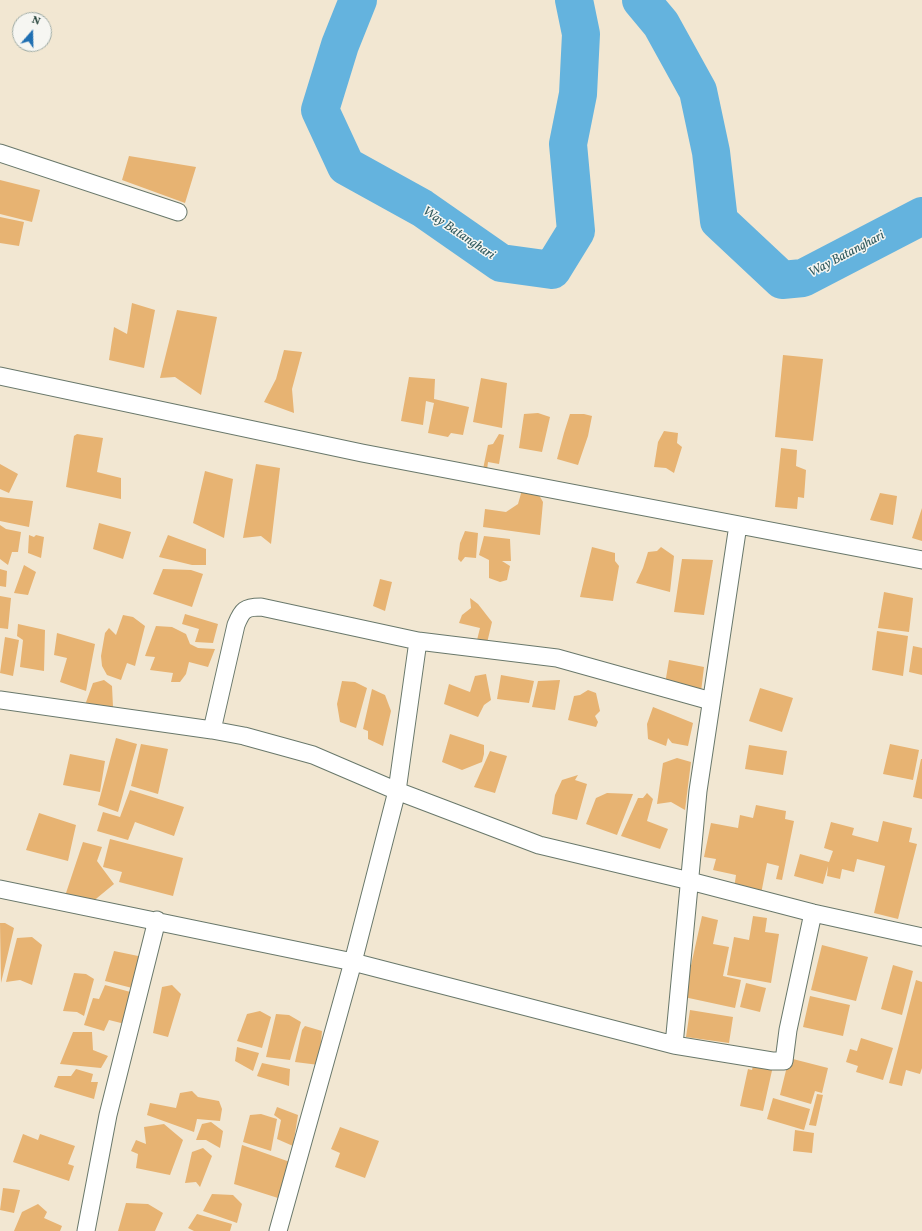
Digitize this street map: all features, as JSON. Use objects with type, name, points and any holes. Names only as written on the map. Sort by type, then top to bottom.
[{"type":"street","points":[[0,153],[178,212]]},
{"type":"street","points":[[0,376],[362,453],[922,560]]},
{"type":"street","points":[[674,1045],[698,791],[738,525]]},
{"type":"street","points":[[212,730],[236,625],[244,610],[251,607],[261,607],[418,641],[557,658],[711,701]]},
{"type":"street","points":[[278,1231],[353,962],[397,791],[418,641]]},
{"type":"street","points":[[0,700],[212,730],[244,736],[313,755],[397,791],[539,845],[690,881],[813,913],[922,937]]},
{"type":"street","points":[[0,888],[353,962],[674,1045],[772,1061],[784,1061],[788,1030],[813,913]]},
{"type":"street","points":[[86,1231],[108,1115],[157,920]]},
{"type":"building","points":[[129,156],[196,167],[185,203],[122,180]]},
{"type":"building","points":[[0,180],[40,190],[32,222],[0,214]]},
{"type":"building","points":[[0,217],[24,222],[19,246],[0,243]]},
{"type":"building","points":[[132,303],[155,310],[144,368],[109,360],[114,327],[127,334]]},
{"type":"building","points":[[177,310],[217,317],[201,395],[175,377],[160,378]]},
{"type":"building","points":[[284,350],[302,352],[292,389],[294,413],[264,402],[276,379]]},
{"type":"building","points":[[783,355],[823,359],[813,441],[775,437]]},
{"type":"building","points":[[409,377],[435,379],[434,399],[469,407],[463,435],[451,433],[448,437],[428,433],[434,403],[426,401],[423,425],[401,421]]},
{"type":"building","points":[[481,378],[507,383],[502,428],[473,422]]},
{"type":"building","points":[[538,413],[550,417],[542,452],[519,448],[524,414]]},
{"type":"building","points":[[570,414],[584,414],[592,416],[588,436],[578,465],[557,459]]},
{"type":"building","points":[[664,431],[678,433],[677,443],[682,447],[674,473],[666,468],[654,467],[658,442]]},
{"type":"building","points":[[77,434],[103,438],[97,472],[121,478],[121,499],[66,487],[74,436]]},
{"type":"building","points":[[499,434],[504,435],[499,464],[488,462],[487,470],[483,469],[488,445],[493,444]]},
{"type":"building","points":[[781,448],[797,450],[796,466],[806,470],[804,498],[798,497],[797,509],[775,507]]},
{"type":"building","points":[[0,464],[18,474],[9,493],[0,489]]},
{"type":"building","points":[[256,464],[280,468],[271,544],[261,536],[243,538]]},
{"type":"building","points":[[205,471],[233,479],[224,538],[193,523]]},
{"type":"building","points":[[522,490],[539,495],[543,502],[540,535],[483,527],[485,509],[506,512],[518,504]]},
{"type":"building","points":[[880,493],[897,496],[893,525],[870,520]]},
{"type":"building","points":[[0,497],[33,501],[29,527],[0,521]]},
{"type":"building","points":[[922,508],[922,541],[912,538]]},
{"type":"building","points":[[99,523],[131,532],[123,559],[93,549]]},
{"type":"building","points":[[0,525],[6,529],[21,532],[18,552],[12,552],[8,565],[0,559]]},
{"type":"building","points":[[465,531],[478,533],[476,558],[465,557],[461,562],[458,559],[460,543]]},
{"type":"building","points":[[29,535],[34,537],[36,535],[44,537],[41,558],[28,553]]},
{"type":"building","points":[[168,535],[206,549],[206,565],[192,565],[159,557]]},
{"type":"building","points":[[484,536],[510,539],[511,561],[502,561],[510,566],[507,580],[500,582],[489,578],[489,560],[479,555]]},
{"type":"building","points":[[592,547],[615,553],[615,561],[619,566],[613,601],[580,597]]},
{"type":"building","points":[[661,547],[674,556],[670,592],[636,583],[648,552],[657,551]]},
{"type":"building","points":[[682,559],[713,560],[704,615],[674,612]]},
{"type":"building","points":[[24,565],[36,572],[28,595],[14,593]]},
{"type":"building","points":[[0,569],[7,571],[6,587],[0,586]]},
{"type":"building","points":[[163,569],[191,570],[203,574],[192,607],[153,594]]},
{"type":"building","points":[[380,579],[392,582],[385,611],[373,606]]},
{"type":"building","points":[[884,592],[913,598],[909,632],[878,628]]},
{"type":"building","points":[[0,596],[11,598],[8,629],[0,628]]},
{"type":"building","points":[[470,598],[478,604],[492,622],[487,643],[477,640],[480,628],[459,623],[462,615],[471,608]]},
{"type":"building","points":[[185,614],[218,624],[213,643],[195,642],[199,629],[182,624]]},
{"type":"building","points":[[123,615],[133,617],[145,626],[135,666],[127,663],[121,680],[107,675],[102,666],[101,656],[105,633],[109,628],[116,635]]},
{"type":"building","points":[[18,624],[45,630],[44,671],[20,667],[23,640],[17,636]]},
{"type":"building","points":[[156,626],[172,627],[186,634],[190,644],[198,648],[215,649],[208,667],[189,662],[186,674],[180,682],[171,682],[173,673],[150,670],[155,657],[145,656]]},
{"type":"building","points":[[877,631],[908,636],[903,676],[872,670]]},
{"type":"building","points":[[57,633],[95,644],[86,691],[60,682],[67,658],[54,655]]},
{"type":"building","points":[[5,637],[19,640],[13,676],[0,673]]},
{"type":"building","points":[[913,646],[922,648],[922,675],[909,672]]},
{"type":"building","points":[[669,660],[704,667],[701,692],[665,684]]},
{"type":"building","points":[[486,674],[491,700],[484,705],[478,717],[444,704],[449,684],[470,692],[475,676]]},
{"type":"building","points":[[501,675],[534,681],[529,703],[497,699]]},
{"type":"building","points":[[104,680],[112,686],[113,707],[85,705],[93,683]]},
{"type":"building","points":[[560,680],[555,710],[532,707],[538,681]]},
{"type":"building","points":[[342,681],[355,682],[367,688],[356,728],[340,722],[337,704]]},
{"type":"building","points":[[760,688],[793,698],[782,732],[749,721]]},
{"type":"building","points":[[372,689],[385,695],[391,711],[383,746],[368,739],[368,731],[363,729]]},
{"type":"building","points":[[588,690],[596,693],[600,711],[595,716],[598,722],[596,727],[568,720],[574,696],[580,695]]},
{"type":"building","points":[[653,707],[693,723],[688,746],[672,743],[668,738],[666,746],[648,739],[647,724]]},
{"type":"building","points":[[450,734],[484,745],[482,762],[462,770],[442,762]]},
{"type":"building","points":[[116,738],[137,744],[118,812],[98,805]]},
{"type":"building","points":[[141,744],[168,749],[158,794],[131,786]]},
{"type":"building","points":[[890,744],[919,750],[913,780],[883,774]]},
{"type":"building","points":[[749,745],[787,751],[783,775],[745,769]]},
{"type":"building","points":[[490,751],[507,756],[495,793],[474,787]]},
{"type":"building","points":[[70,754],[105,761],[100,792],[63,785]]},
{"type":"building","points":[[677,758],[691,762],[685,810],[671,802],[657,804],[663,763]]},
{"type":"building","points":[[922,759],[922,799],[913,797]]},
{"type":"building","points":[[578,775],[575,780],[587,784],[577,820],[552,814],[555,795],[562,780]]},
{"type":"building","points":[[130,790],[184,807],[174,836],[135,822],[128,840],[97,831],[103,812],[120,817]]},
{"type":"building","points":[[607,793],[633,794],[617,835],[586,824],[596,798]]},
{"type":"building","points":[[647,793],[653,799],[647,821],[668,829],[660,849],[621,836],[638,798],[643,798]]},
{"type":"building","points":[[756,805],[786,811],[785,819],[794,821],[782,880],[776,879],[779,866],[767,863],[761,894],[734,889],[736,875],[713,870],[716,859],[704,857],[711,823],[738,828],[740,815],[753,818]]},
{"type":"building","points":[[39,813],[76,825],[68,861],[26,850]]},
{"type":"building","points":[[883,821],[912,828],[909,842],[917,844],[898,919],[874,913],[885,866],[857,859],[854,872],[842,869],[840,879],[827,876],[828,866],[823,884],[794,876],[800,854],[829,862],[833,851],[824,848],[831,822],[854,828],[852,835],[878,842]]},
{"type":"building","points":[[110,839],[183,858],[173,896],[119,882],[122,872],[103,867]]},
{"type":"building","points":[[83,842],[102,847],[97,861],[114,884],[91,903],[65,896]]},
{"type":"building","points":[[702,916],[718,920],[713,944],[729,947],[723,976],[741,980],[735,1008],[684,997]]},
{"type":"building","points":[[753,916],[767,918],[765,932],[779,934],[771,983],[727,975],[734,937],[749,940]]},
{"type":"building","points":[[0,923],[5,923],[14,928],[1,983]]},
{"type":"building","points":[[32,937],[42,945],[32,985],[20,980],[6,982],[17,938]]},
{"type":"building","points":[[822,945],[868,957],[856,1001],[811,990]]},
{"type":"building","points":[[114,951],[143,957],[136,989],[105,981]]},
{"type":"building","points":[[893,965],[913,971],[902,1015],[881,1009]]},
{"type":"building","points":[[74,973],[86,974],[94,979],[84,1016],[77,1012],[63,1011]]},
{"type":"building","points":[[916,980],[922,982],[922,1068],[920,1074],[906,1070],[902,1086],[889,1083]]},
{"type":"building","points":[[746,983],[766,988],[760,1012],[740,1007]]},
{"type":"building","points":[[105,985],[134,993],[125,1024],[109,1020],[104,1031],[84,1025],[93,998],[99,999]]},
{"type":"building","points":[[172,985],[181,994],[168,1037],[153,1033],[162,987]]},
{"type":"building","points":[[810,996],[850,1005],[843,1036],[803,1027]]},
{"type":"building","points":[[690,1010],[733,1017],[729,1043],[686,1037]]},
{"type":"building","points":[[260,1011],[271,1017],[262,1048],[237,1041],[247,1014]]},
{"type":"building","points":[[276,1014],[289,1015],[301,1022],[290,1060],[266,1057]]},
{"type":"building","points":[[305,1026],[322,1031],[319,1065],[295,1062],[302,1030]]},
{"type":"building","points":[[73,1032],[92,1032],[93,1050],[108,1056],[101,1068],[60,1064]]},
{"type":"building","points":[[861,1038],[893,1048],[883,1080],[856,1072],[858,1066],[846,1062],[850,1049],[857,1051]]},
{"type":"building","points":[[237,1047],[259,1053],[253,1071],[235,1061]]},
{"type":"building","points":[[789,1058],[828,1068],[822,1093],[815,1091],[811,1104],[780,1095]]},
{"type":"building","points":[[754,1062],[773,1066],[763,1111],[740,1106],[748,1069],[752,1070]]},
{"type":"building","points":[[262,1063],[290,1069],[289,1086],[257,1076]]},
{"type":"building","points":[[76,1069],[93,1074],[91,1082],[98,1082],[94,1099],[54,1087],[58,1076],[71,1076]]},
{"type":"building","points":[[192,1091],[198,1097],[219,1101],[222,1109],[220,1121],[197,1119],[194,1132],[147,1115],[150,1103],[176,1108],[180,1093]]},
{"type":"building","points":[[817,1094],[823,1095],[816,1126],[809,1125]]},
{"type":"building","points":[[773,1098],[810,1109],[804,1130],[767,1119]]},
{"type":"building","points":[[277,1107],[298,1115],[293,1146],[277,1139],[281,1120],[274,1115]]},
{"type":"building","points":[[261,1114],[277,1119],[271,1151],[243,1142],[250,1115]]},
{"type":"building","points":[[211,1122],[223,1131],[220,1148],[206,1140],[196,1140],[202,1124]]},
{"type":"building","points":[[164,1124],[183,1140],[170,1175],[136,1168],[138,1154],[131,1151],[136,1140],[146,1144],[144,1127]]},
{"type":"building","points":[[340,1127],[379,1141],[365,1178],[335,1167],[340,1153],[331,1149]]},
{"type":"building","points":[[795,1130],[814,1133],[812,1153],[793,1151]]},
{"type":"building","points":[[23,1134],[38,1140],[40,1134],[75,1146],[68,1164],[74,1166],[69,1181],[13,1162]]},
{"type":"building","points":[[242,1145],[290,1162],[278,1198],[234,1184]]},
{"type":"building","points":[[203,1148],[212,1156],[200,1187],[196,1182],[185,1183],[192,1152]]},
{"type":"building","points":[[3,1188],[20,1190],[14,1213],[0,1210]]},
{"type":"building","points":[[212,1194],[233,1195],[242,1204],[237,1223],[203,1211]]},
{"type":"building","points":[[126,1203],[148,1204],[163,1213],[155,1231],[118,1231]]},
{"type":"building","points":[[38,1204],[47,1212],[44,1218],[62,1226],[60,1231],[14,1231],[22,1212]]},
{"type":"building","points":[[197,1214],[232,1224],[230,1231],[194,1231],[188,1228]]},
{"type":"waterway","name":"Way Batanghari","points":[[358,0],[340,45],[320,110],[346,166],[422,208],[501,263],[552,270],[576,231],[568,144],[578,94],[581,34],[574,0]]},
{"type":"waterway","name":"Way Batanghari","points":[[641,0],[661,24],[698,91],[711,152],[719,221],[782,280],[803,278],[922,216]]}]
